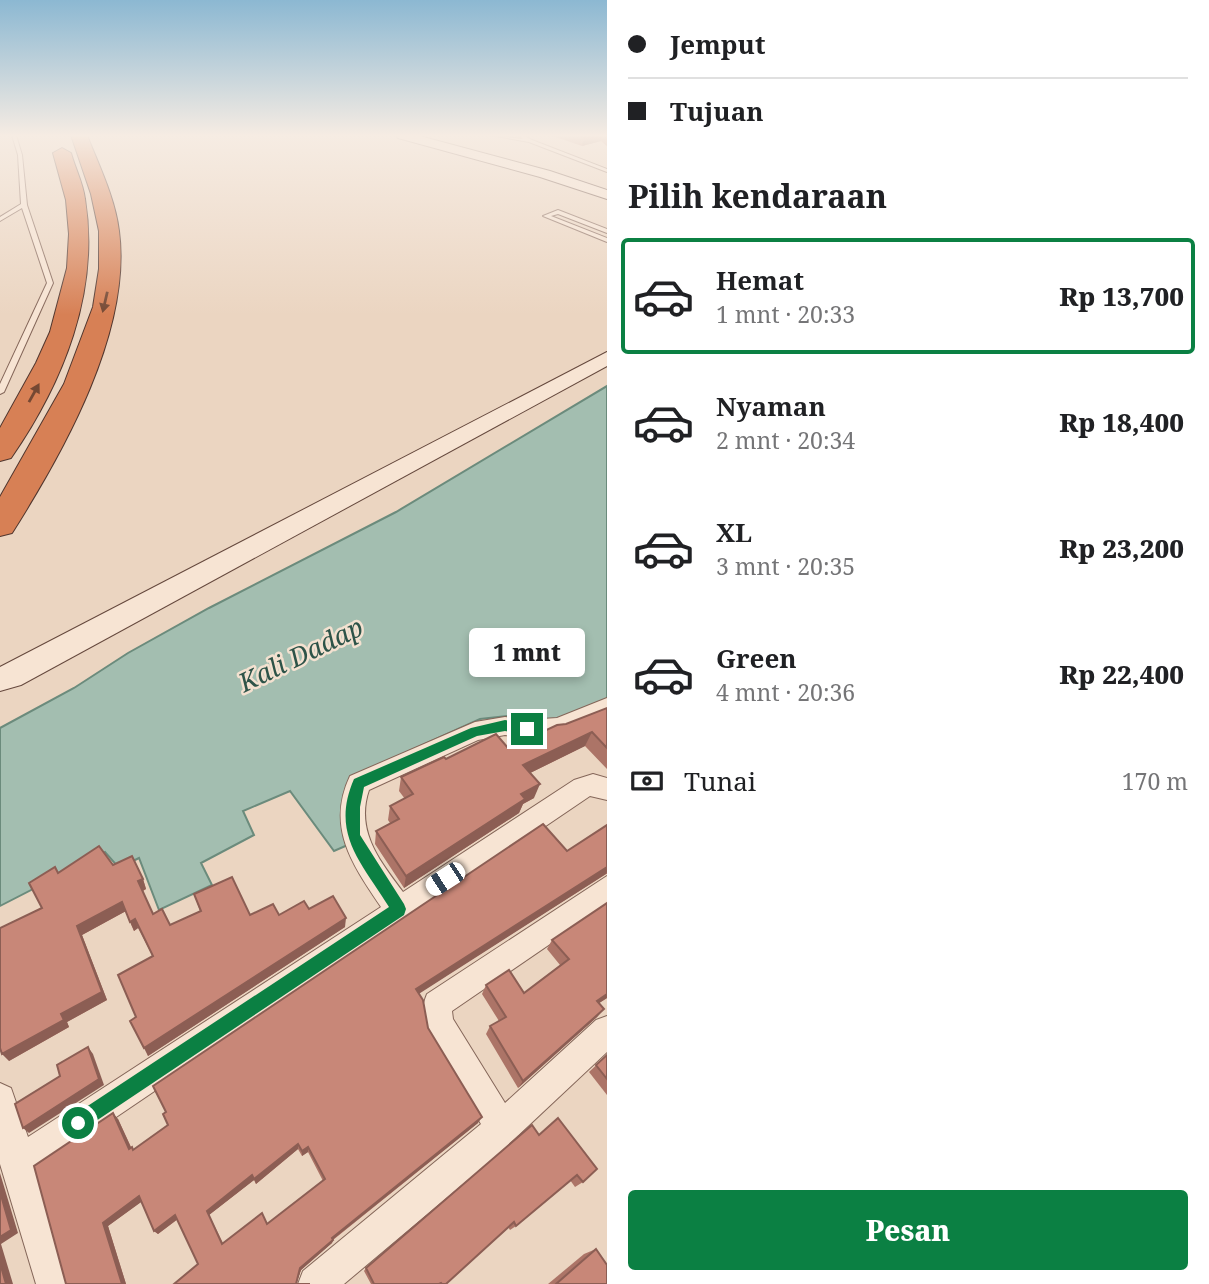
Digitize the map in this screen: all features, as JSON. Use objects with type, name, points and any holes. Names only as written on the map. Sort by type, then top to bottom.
[{"type":"highway","points":[[0,452],[56,354],[75,296],[80,237],[75,195]]},
{"type":"highway","points":[[0,526],[51,436],[91,354],[107,295],[109,234],[102,195]]},
{"type":"main road","points":[[576,195],[607,206]]},
{"type":"main road","points":[[0,679],[10,677],[215,570],[549,387],[607,359]]},
{"type":"street","points":[[399,909],[353,837],[353,807],[359,783],[475,731],[505,726],[527,729],[559,727],[607,707]]},
{"type":"street","points":[[17,1164],[583,788],[593,785],[607,789]]},
{"type":"street","points":[[502,1128],[438,1023],[437,1004],[607,889]]},
{"type":"street","points":[[316,1284],[502,1128],[607,1031]]},
{"type":"street","points":[[0,1099],[54,1284]]},
{"type":"lane","points":[[0,392],[50,283],[24,205],[23,195]]},
{"type":"lane","points":[[0,219],[24,205]]},
{"type":"lane","points":[[607,231],[558,212],[546,216],[607,240]]},
{"type":"water","name":"Kali Dadap","points":[[607,386],[607,703],[543,723],[507,716],[480,719],[354,776],[350,844],[334,851],[290,791],[243,811],[254,835],[201,863],[212,885],[159,910],[139,858],[119,868],[105,852],[0,906],[0,728],[74,688],[128,653],[209,608],[396,512]]},
{"type":"building","points":[[607,708],[607,748],[592,732],[523,765],[540,784],[521,794],[525,799],[406,876],[376,831],[399,819],[390,806],[413,794],[401,777],[444,757],[446,759],[496,734],[508,748],[557,725]]},
{"type":"building","points":[[543,824],[567,851],[607,825],[607,867],[416,989],[423,1000],[428,1028],[482,1117],[332,1238],[333,1240],[300,1268],[296,1284],[174,1284],[198,1264],[175,1215],[154,1231],[139,1196],[103,1223],[122,1284],[66,1284],[34,1166],[113,1113],[129,1149],[132,1147],[133,1150],[168,1125],[163,1114],[166,1112],[153,1086]],"holes":[[[298,1144],[302,1151],[308,1147],[325,1179],[267,1224],[262,1213],[222,1244],[207,1211],[252,1175],[254,1179]]]},
{"type":"building","points":[[99,846],[113,865],[132,856],[143,879],[138,881],[153,914],[162,909],[170,925],[201,911],[194,894],[232,877],[250,915],[273,904],[279,915],[304,901],[309,909],[333,896],[346,918],[144,1048],[130,1021],[136,1017],[118,975],[153,956],[135,919],[130,922],[122,902],[77,926],[102,992],[61,1014],[64,1020],[2,1054],[0,928],[42,908],[29,883],[55,867],[58,873]]},
{"type":"building","points":[[607,903],[607,994],[597,1001],[604,1009],[523,1081],[490,1026],[506,1017],[486,985],[509,970],[524,993],[569,959],[552,940]]},
{"type":"building","points":[[88,1047],[99,1079],[23,1128],[15,1104],[60,1076],[57,1065]]},
{"type":"building","points":[[607,1055],[607,1079],[596,1065]]},
{"type":"building","points":[[558,1118],[597,1169],[583,1182],[577,1175],[516,1226],[514,1222],[446,1284],[374,1284],[366,1268],[532,1125],[539,1135]]},
{"type":"building","points":[[0,1192],[11,1230],[0,1237]]},
{"type":"building","points":[[596,1249],[607,1265],[607,1284],[556,1284]]},
{"type":"building","points":[[0,1263],[6,1284],[0,1284]]},
{"type":"route","points":[[78,1123],[399,909],[353,837],[353,807],[359,783],[475,731],[505,726],[527,729]]}]
